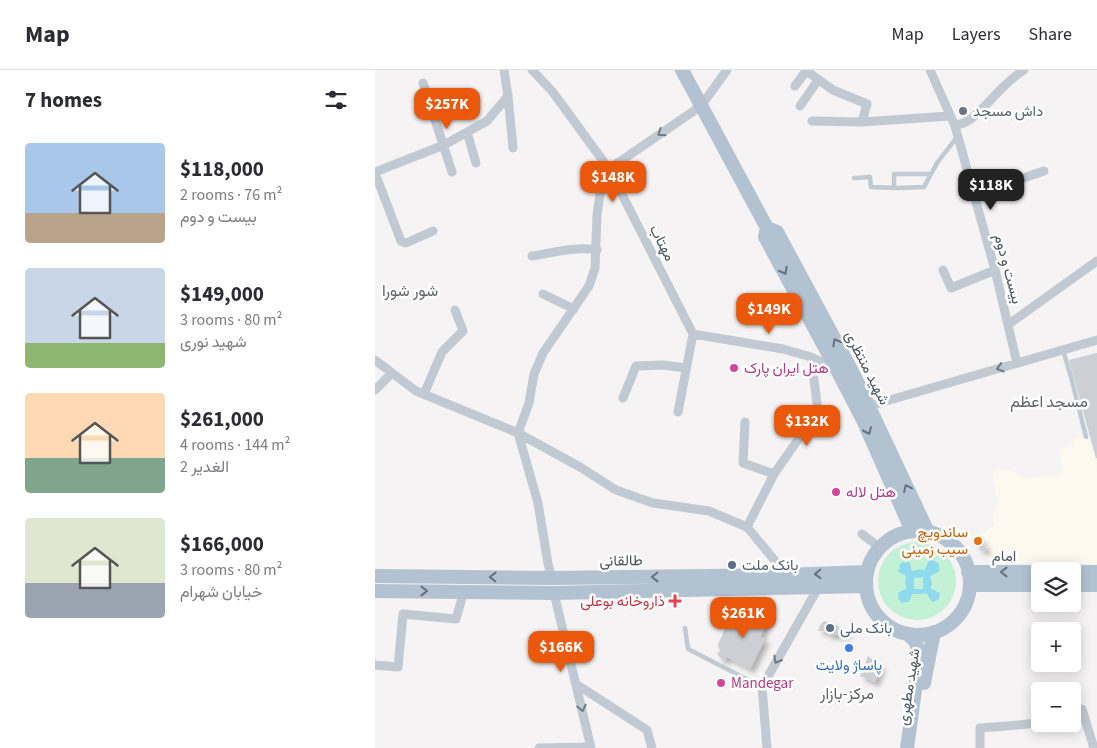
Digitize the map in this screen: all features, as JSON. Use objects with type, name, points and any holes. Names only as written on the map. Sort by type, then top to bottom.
[{"type":"main road","name":"شهید منتظری","points":[[682,70],[767,228],[777,232],[849,379],[863,420],[912,531]]},
{"type":"main road","name":"شهید منتظری","points":[[767,228],[765,237],[837,368],[849,379],[869,406],[929,532]]},
{"type":"main road","points":[[912,531],[929,532],[938,535],[955,546],[965,562],[969,578],[968,597],[963,609],[946,626],[935,632],[907,634],[883,622],[874,611],[868,599],[866,579],[873,555],[887,540],[897,534],[912,531]]},
{"type":"main road","points":[[1081,572],[1097,572]]},
{"type":"main road","name":"امام","points":[[969,578],[1031,573]]},
{"type":"main road","name":"طالقانی","points":[[375,576],[552,578],[784,575],[866,579]]},
{"type":"main road","points":[[552,578],[554,593]]},
{"type":"main road","name":"امام","points":[[969,578],[1031,584]]},
{"type":"main road","name":"طالقانی","points":[[375,591],[554,593],[818,588],[866,579]]},
{"type":"main road","points":[[1081,585],[1097,585]]},
{"type":"main road","name":"شهید مطهری","points":[[916,748],[924,682],[935,632]]},
{"type":"main road","name":"شهید مطهری","points":[[907,634],[915,641],[919,651],[907,748]]},
{"type":"street","points":[[504,70],[513,148]]},
{"type":"street","name":"مهتاب","points":[[532,70],[552,91],[609,169],[693,334]]},
{"type":"street","points":[[552,578],[538,503],[518,433],[529,403],[534,374],[543,353],[589,286],[595,268],[597,215],[600,196],[609,169],[701,106],[727,70]]},
{"type":"street","points":[[795,86],[806,70],[833,90],[867,104],[862,122]]},
{"type":"street","name":"بیست و دوم","points":[[930,70],[955,126],[995,270],[1017,363]]},
{"type":"street","points":[[955,126],[971,119],[1005,85],[1024,70]]},
{"type":"street","points":[[800,106],[818,80]]},
{"type":"street","points":[[423,83],[452,172]]},
{"type":"street","points":[[433,231],[406,243],[401,241],[375,173],[444,145],[487,122],[507,96]]},
{"type":"street","points":[[812,121],[862,122],[949,116]]},
{"type":"street","points":[[467,132],[476,163]]},
{"type":"street","points":[[973,195],[1044,171]]},
{"type":"street","points":[[532,256],[587,248],[597,250]]},
{"type":"street","points":[[1009,324],[1097,261]]},
{"type":"street","points":[[943,270],[951,288],[995,270]]},
{"type":"street","points":[[543,294],[574,309]]},
{"type":"street","points":[[424,394],[442,352],[463,331],[455,310]]},
{"type":"street","points":[[678,412],[693,334],[783,349],[811,357],[837,368]]},
{"type":"street","points":[[869,406],[1097,340]]},
{"type":"street","points":[[747,527],[774,474],[818,411],[811,357]]},
{"type":"street","points":[[375,360],[416,391],[518,433],[579,466],[616,490],[653,503],[709,511],[747,527],[776,562],[784,575]]},
{"type":"street","points":[[623,398],[636,366],[663,365],[686,368]]},
{"type":"street","points":[[375,390],[392,373]]},
{"type":"street","points":[[745,422],[743,463],[774,474]]},
{"type":"street","points":[[862,534],[879,547]]},
{"type":"street","points":[[767,748],[762,687],[818,588]]},
{"type":"street","points":[[375,665],[399,666],[403,614],[456,619],[464,591]]},
{"type":"street","points":[[539,748],[591,747],[554,593]]},
{"type":"street","points":[[576,684],[647,730],[652,748]]},
{"type":"street","points":[[1081,709],[1094,748]]},
{"type":"street","points":[[980,748],[980,728],[1031,724]]},
{"type":"lane","points":[[854,178],[870,178],[871,187],[924,187],[937,163],[957,136]]},
{"type":"lane","points":[[894,188],[894,174],[931,174]]},
{"type":"lane","points":[[1063,350],[1086,438]]},
{"type":"lane","points":[[685,628],[688,649],[762,687]]},
{"type":"shaded area","points":[[1086,437],[1091,441],[1097,460],[1097,564],[1081,564],[1081,562],[990,563],[973,539],[994,526],[993,512],[998,506],[992,472],[1008,469],[1027,479],[1063,473],[1060,449],[1073,445],[1072,439]]},
{"type":"green space","points":[[917,542],[932,545],[945,553],[953,566],[956,581],[953,596],[945,609],[932,617],[917,620],[902,617],[889,609],[881,596],[878,581],[881,566],[889,553],[902,545]]},
{"type":"water","points":[[929,560],[939,564],[940,571],[930,576],[932,584],[930,588],[940,593],[939,599],[934,602],[931,601],[927,594],[912,594],[908,602],[902,603],[898,599],[898,593],[907,588],[905,583],[906,576],[897,571],[900,569],[899,565],[902,562],[906,563],[909,561],[912,571],[920,569],[924,571]],"holes":[[[923,577],[923,589],[914,589],[914,578]]]},
{"type":"building","points":[[1097,353],[1097,458],[1096,458],[1069,360]]},
{"type":"building","points":[[978,536],[987,549],[982,552],[973,539]]},
{"type":"building","points":[[768,615],[760,637],[765,639],[750,669],[727,657],[723,661],[717,654],[720,651],[718,645],[725,628],[727,628],[730,616]]},
{"type":"building","name":"بانک ملی","points":[[824,621],[836,625],[850,634],[827,635],[828,631],[818,631]]},
{"type":"building","points":[[868,656],[881,666],[875,682],[860,676]]},
{"type":"place","name":"داش مسجد","points":[[963,111]]},
{"type":"place","name":"هتل ایران پارک","points":[[734,368]]},
{"type":"place","name":"هتل لاله","points":[[836,492]]},
{"type":"place","name":"ساندویچ سیب زمینی","points":[[978,541]]},
{"type":"place","name":"بانک ملت","points":[[732,565]]},
{"type":"place","name":"ذاروخانه بوعلی","points":[[675,601]]},
{"type":"place","name":"بانک ملی","points":[[830,628]]},
{"type":"place","name":"پاساژ ولایت","points":[[849,648]]},
{"type":"place","name":"Mandegar","points":[[721,683]]},
{"type":"district","name":"شور شورا","points":[[410,291]]},
{"type":"district","name":"مسجد اعظم","points":[[1049,402]]},
{"type":"district","name":"مرکز-بازار","points":[[847,694]]}]
